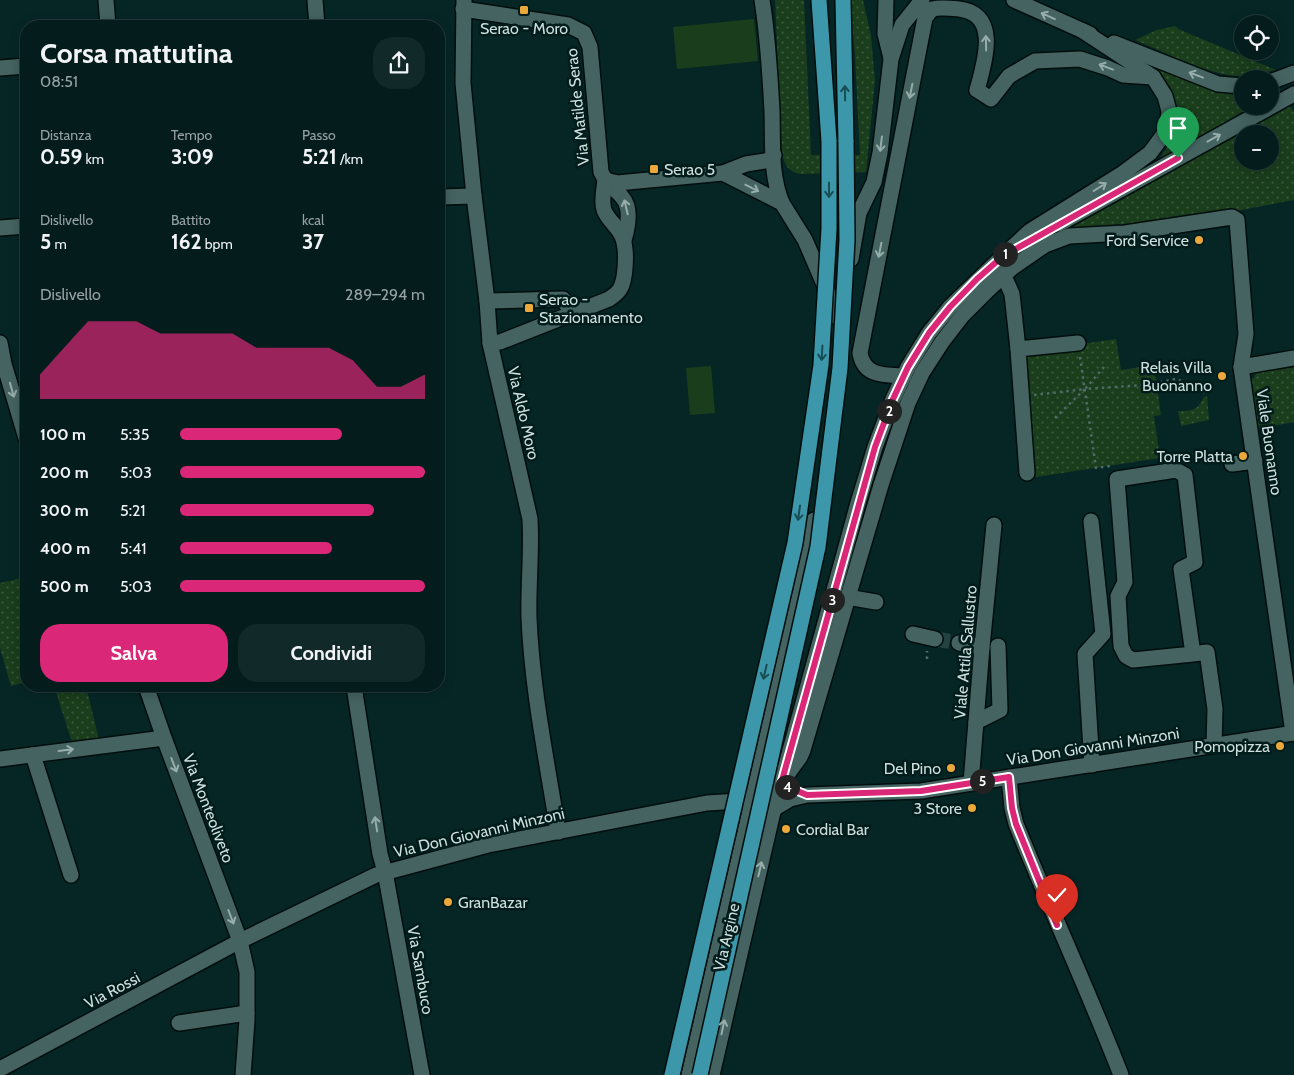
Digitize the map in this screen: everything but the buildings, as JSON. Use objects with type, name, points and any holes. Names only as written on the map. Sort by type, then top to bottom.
[{"type":"highway","points":[[672,1075],[795,543],[821,365],[829,229],[829,142],[819,0]]},
{"type":"highway","points":[[700,1075],[818,547],[840,368],[847,240],[843,0]]},
{"type":"street","points":[[106,0],[108,20]]},
{"type":"street","points":[[315,0],[317,20]]},
{"type":"street","points":[[762,0],[771,83],[777,188],[782,203],[805,240],[839,319]]},
{"type":"street","points":[[886,0],[885,34],[891,59]]},
{"type":"street","points":[[689,1075],[747,802],[811,545],[836,366],[839,319],[859,213],[874,182],[880,153],[891,59],[902,24],[922,0]]},
{"type":"street","points":[[1014,0],[1082,31],[1218,84],[1234,85]]},
{"type":"street","name":"Via Matilde Serao","points":[[463,5],[558,23],[576,28],[584,33],[590,47],[601,172],[624,199],[627,207],[628,228],[624,240],[624,279],[616,295],[500,342],[490,343]]},
{"type":"street","name":"Via Aldo Moro","points":[[463,5],[463,83],[490,343],[530,519],[532,545],[529,617],[537,699],[558,832]]},
{"type":"street","points":[[904,376],[876,374],[865,366],[861,360],[860,353],[925,18],[932,8],[968,10],[980,19],[986,31],[986,55],[977,90],[991,99],[1009,76],[1035,61],[1080,59],[1123,75],[1153,77]]},
{"type":"street","points":[[1003,256],[1030,231],[1123,173],[1150,153],[1167,130],[1169,111],[1165,96],[1153,77],[1082,31]]},
{"type":"street","points":[[0,68],[20,66]]},
{"type":"street","points":[[1279,79],[1294,73]]},
{"type":"street","points":[[1003,256],[1294,94]]},
{"type":"street","name":"Via Matilde Serao","points":[[606,180],[618,183],[723,173],[746,164],[771,160],[774,155]]},
{"type":"street","points":[[723,173],[782,203]]},
{"type":"street","name":"Via Matilde Serao","points":[[606,180],[602,202],[604,209],[624,240]]},
{"type":"street","points":[[445,198],[474,196]]},
{"type":"street","name":"Viale Buonanno","points":[[1004,276],[1045,245],[1070,236],[1126,233],[1232,217],[1237,220],[1246,334],[1241,367],[1294,733]]},
{"type":"street","points":[[0,228],[20,226]]},
{"type":"street","name":"Via Argine","points":[[712,1075],[781,784],[875,447],[893,399],[929,333],[957,300],[1003,256]]},
{"type":"street","points":[[781,784],[803,750],[847,597],[902,421],[922,373],[962,316],[1004,276],[1012,294],[1027,473]]},
{"type":"street","points":[[487,301],[563,299],[573,314]]},
{"type":"street","points":[[1018,349],[1078,342]]},
{"type":"street","points":[[0,343],[4,364],[20,418]]},
{"type":"street","points":[[1241,367],[1294,358]]},
{"type":"street","points":[[1232,464],[1255,461]]},
{"type":"street","points":[[1193,654],[1181,569],[1195,562],[1185,475],[1176,470],[1118,479],[1125,582],[1118,596],[1120,646],[1126,656],[1133,660],[1193,654],[1207,652],[1215,710],[1214,745]]},
{"type":"street","points":[[1092,521],[1104,634],[1084,654],[1087,672],[1092,765]]},
{"type":"street","name":"Viale Attila Sallustro","points":[[971,783],[994,525]]},
{"type":"street","points":[[847,597],[876,602]]},
{"type":"street","points":[[913,634],[935,639]]},
{"type":"street","points":[[959,643],[982,647]]},
{"type":"street","points":[[976,722],[1000,710],[998,646]]},
{"type":"street","name":"Via Monteoliveto","points":[[148,692],[240,941],[247,972],[247,1013],[243,1075]]},
{"type":"street","name":"Via Sambuco","points":[[355,692],[380,854],[386,872],[422,1075]]},
{"type":"street","name":"Via Don Giovanni Minzoni","points":[[775,808],[790,799],[807,795],[921,791],[1294,733]]},
{"type":"street","points":[[0,759],[164,738]]},
{"type":"street","points":[[33,755],[72,875]]},
{"type":"street","points":[[1009,777],[1012,808],[1016,824],[1121,1075]]},
{"type":"street","name":"Via Don Giovanni Minzoni","points":[[781,784],[807,795]]},
{"type":"street","name":"Via Don Giovanni Minzoni","points":[[240,941],[376,875],[386,872],[488,845],[707,803],[747,802]]},
{"type":"street","name":"Via Rossi","points":[[0,1069],[240,941]]},
{"type":"street","points":[[179,1023],[247,1013]]},
{"type":"path","points":[[1078,342],[1096,468],[1114,465]]},
{"type":"path","points":[[1055,418],[1085,389],[1104,367]]},
{"type":"path","points":[[1022,397],[1177,379],[1207,394]]},
{"type":"path","points":[[1178,456],[1196,454],[1209,461]]},
{"type":"green space","points":[[775,0],[804,0],[811,155],[860,155],[850,0],[863,0],[871,36],[875,81],[866,172],[800,174],[790,170],[786,165],[782,154]]},
{"type":"green space","points":[[754,19],[758,61],[677,69],[673,27]]},
{"type":"green space","points":[[1175,26],[1178,29],[1234,52],[1234,60],[1252,60],[1276,70],[1234,70],[1234,75],[1229,75],[1202,68],[1135,40],[1157,30]]},
{"type":"green space","points":[[1150,65],[1210,89],[1234,92],[1234,115],[1237,115],[1161,160],[1160,158],[1168,146],[1173,133],[1176,109],[1168,86]]},
{"type":"green space","points":[[1289,105],[1294,112],[1294,200],[1173,223],[1060,233],[1234,136],[1234,170],[1279,170],[1279,125],[1253,125],[1271,115],[1279,115],[1279,111]]},
{"type":"green space","points":[[1116,339],[1121,370],[1154,365],[1161,415],[1154,416],[1160,458],[1036,477],[1023,357],[1027,352]]},
{"type":"green space","points":[[1294,365],[1294,422],[1257,429],[1250,379],[1254,378],[1256,373]]},
{"type":"green space","points":[[711,366],[715,413],[690,415],[686,368]]},
{"type":"green space","points":[[1207,396],[1209,420],[1181,426],[1178,411],[1196,408],[1204,397]]},
{"type":"green space","points":[[20,578],[20,684],[11,686],[0,648],[0,583]]},
{"type":"green space","points":[[56,692],[87,692],[99,740],[72,742]]},
{"type":"tunnel","points":[[935,639],[959,643]]},
{"type":"place","name":"Serao - Moro","points":[[524,10]]},
{"type":"place","name":"Serao 5","points":[[654,169]]},
{"type":"place","name":"Ford Service","points":[[1199,240]]},
{"type":"place","name":"Serao - Stazionamento","points":[[529,308]]},
{"type":"place","name":"Relais Villa Buonanno","points":[[1222,376]]},
{"type":"place","name":"Torre Platta","points":[[1243,456]]},
{"type":"place","name":"Pomopizza","points":[[1280,746]]},
{"type":"place","name":"Del Pino","points":[[951,768]]},
{"type":"place","name":"3 Store","points":[[972,808]]},
{"type":"place","name":"Cordial Bar","points":[[786,829]]},
{"type":"place","name":"GranBazar","points":[[448,902]]},
{"type":"route","points":[[1057,925],[1016,824],[1012,808],[1009,777],[921,791],[807,795],[781,784],[875,447],[893,399],[908,367],[929,333],[950,307],[1003,256],[1178,158]]}]
